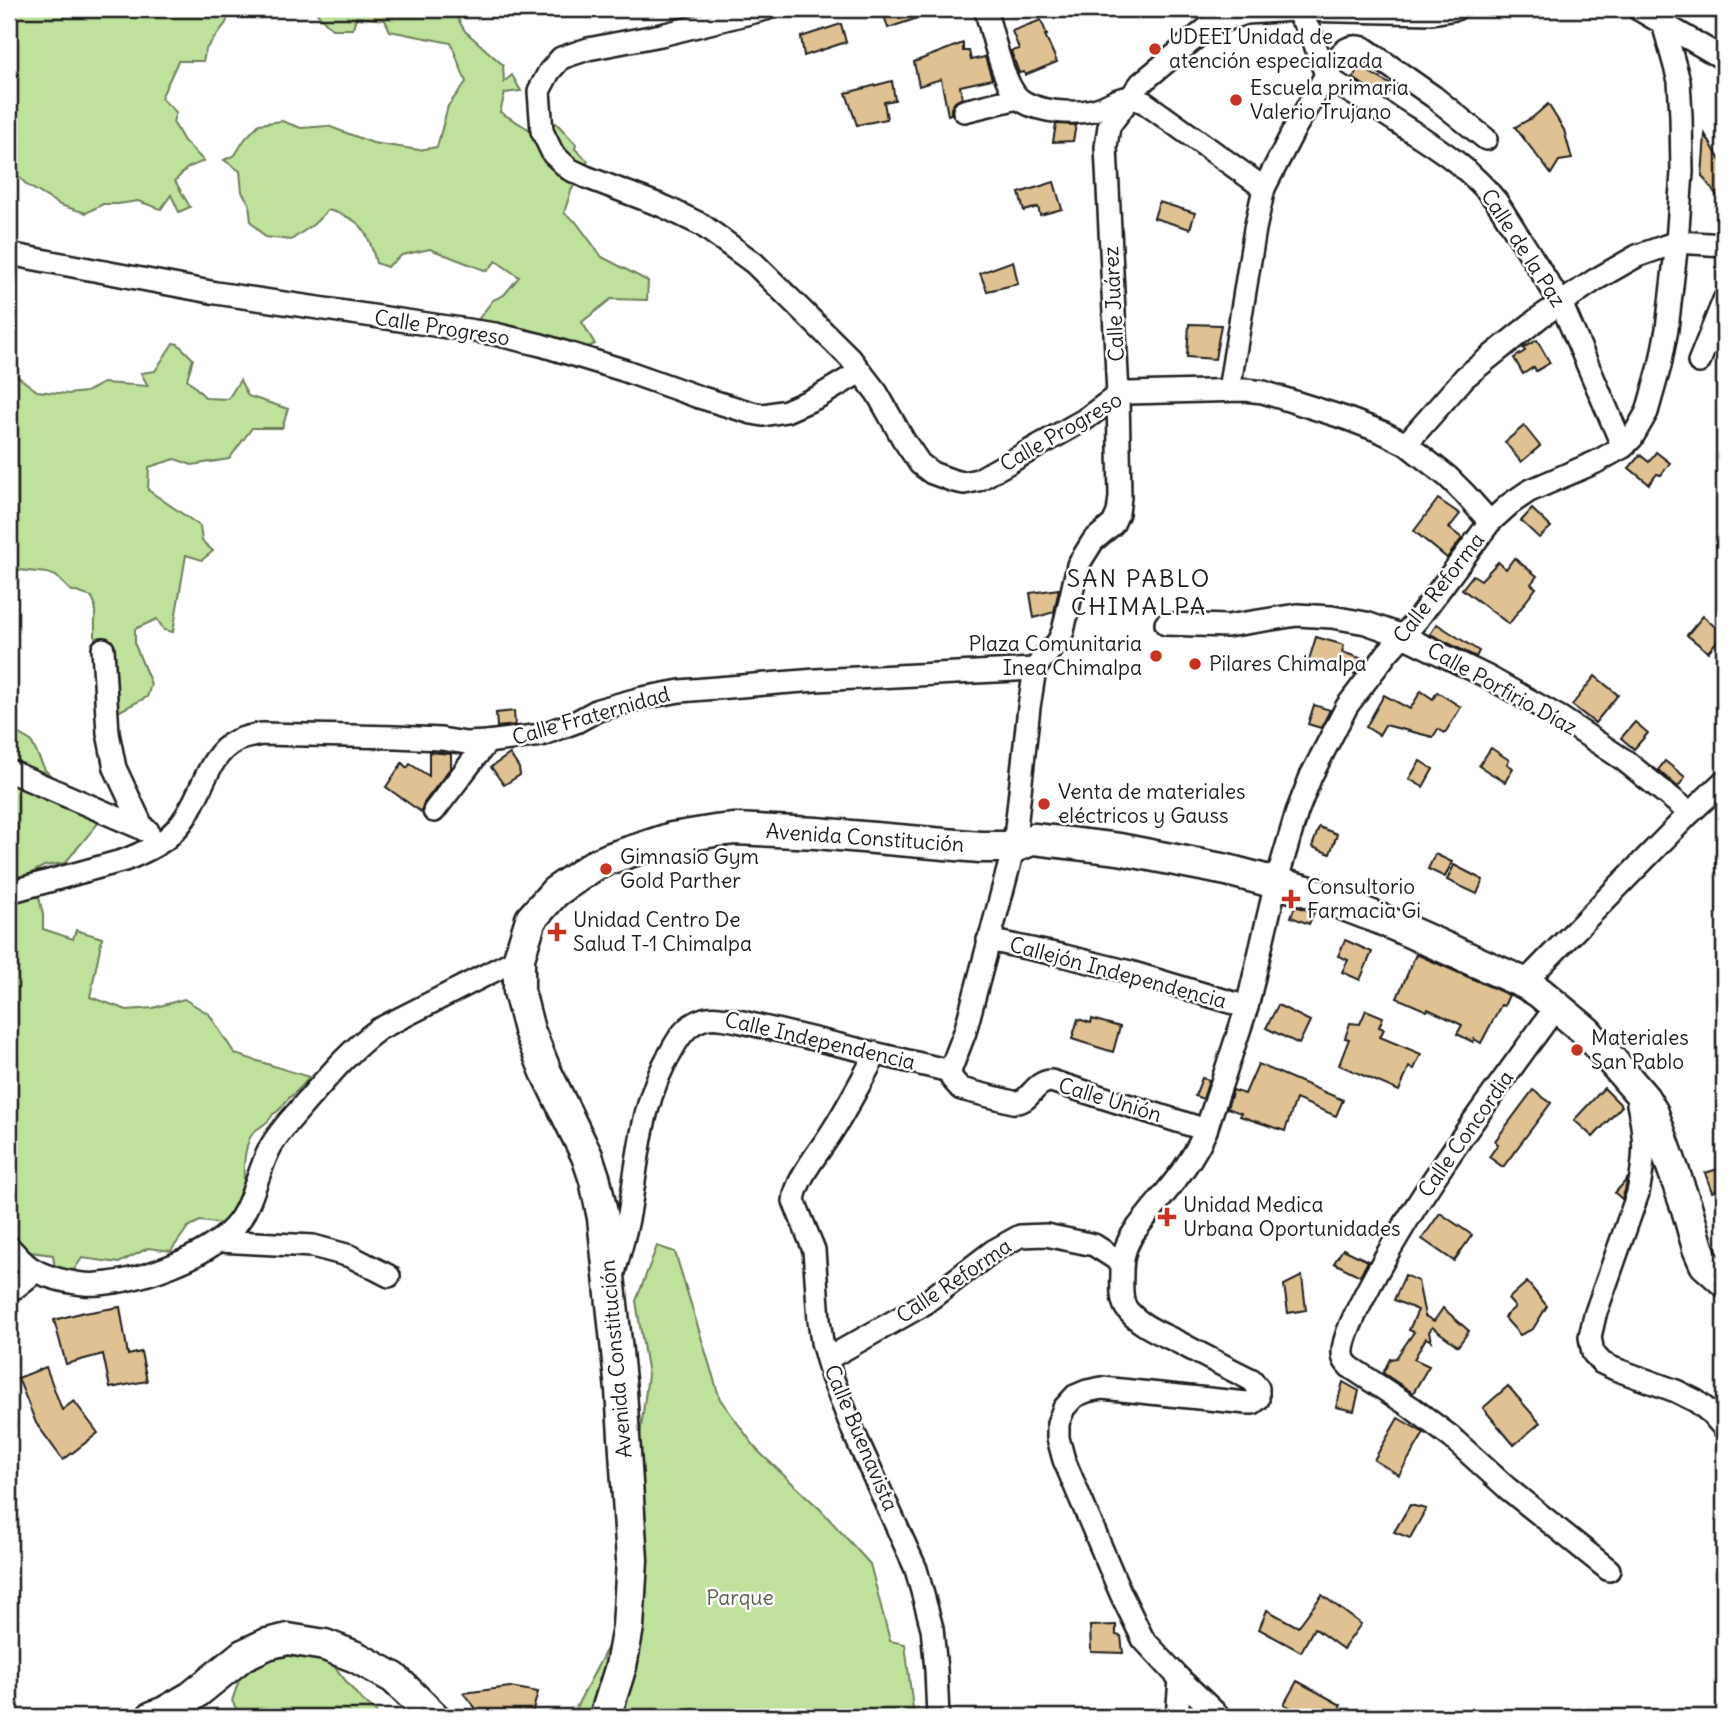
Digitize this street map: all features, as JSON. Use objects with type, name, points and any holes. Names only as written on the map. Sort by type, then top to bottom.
[{"type":"main road","name":"Avenida Constitución","points":[[605,1717],[621,1666],[628,1627],[632,1560],[621,1390],[603,1217],[587,1156],[546,1072],[529,1030],[519,991],[519,958],[531,919],[555,892],[593,866],[611,858],[682,836],[734,829],[980,847],[1014,847],[1034,839],[1101,846],[1214,868],[1307,891],[1383,920],[1524,983],[1539,992],[1587,1032],[1634,1085],[1653,1113],[1698,1248],[1705,1264],[1724,1281]]},
{"type":"main road","points":[[152,1717],[191,1697],[243,1655],[267,1644],[288,1639],[325,1645],[356,1657],[394,1678],[434,1717]]},
{"type":"street","name":"Calle Progreso","points":[[766,9],[661,35],[588,49],[561,58],[538,91],[542,131],[553,154],[569,169],[665,206],[702,225],[754,263],[850,359],[877,394],[920,464],[932,473],[964,483],[978,480],[1084,420],[1118,395],[1229,390],[1263,393],[1304,404],[1382,432],[1406,444],[1457,485],[1490,522]]},
{"type":"street","points":[[985,9],[1006,76],[1013,92],[1026,104],[1047,110],[1085,111],[1130,96],[1145,103],[1264,188]]},
{"type":"street","name":"Calle Juárez","points":[[1014,847],[1028,707],[1035,669],[1058,642],[1063,631],[1078,565],[1093,541],[1113,524],[1118,513],[1118,395],[1106,139],[1109,126],[1141,83],[1211,24],[1246,13],[1295,10],[1432,13],[1457,9]]},
{"type":"street","points":[[1638,9],[1724,60]]},
{"type":"street","points":[[1295,10],[1310,30],[1326,75]]},
{"type":"street","name":"Calle Reforma","points":[[827,1359],[921,1306],[993,1251],[1020,1236],[1046,1235],[1094,1245],[1122,1263],[1126,1245],[1136,1229],[1200,1145],[1233,1071],[1276,883],[1301,799],[1347,706],[1388,652],[1417,620],[1490,522],[1529,491],[1596,462],[1623,447],[1632,438],[1647,412],[1658,376],[1667,329],[1682,172],[1679,81],[1663,23]]},
{"type":"street","points":[[1229,390],[1264,188],[1326,75],[1346,48],[1364,48],[1434,97],[1486,139]]},
{"type":"street","name":"Calle de la Paz","points":[[1326,75],[1447,154],[1470,172],[1497,202],[1561,303],[1623,447]]},
{"type":"street","points":[[964,111],[1018,98]]},
{"type":"street","points":[[1406,444],[1465,377],[1561,303],[1637,256],[1677,242],[1724,245]]},
{"type":"street","name":"Calle Progreso","points":[[9,254],[216,293],[495,334],[541,345],[763,415],[786,411],[818,397],[860,372]]},
{"type":"street","points":[[1699,362],[1724,300]]},
{"type":"street","name":"Calle Porfirio Díaz","points":[[1166,624],[1227,626],[1309,615],[1366,623],[1403,636],[1488,677],[1561,718],[1624,760],[1690,813]]},
{"type":"street","points":[[103,649],[108,733],[115,768],[144,830]]},
{"type":"street","name":"Calle Fraternidad","points":[[167,838],[191,808],[206,775],[228,746],[237,740],[262,734],[487,742],[541,734],[576,722],[598,710],[680,691],[816,680],[1035,669]]},
{"type":"street","points":[[434,811],[487,742]]},
{"type":"street","points":[[9,771],[167,838]]},
{"type":"street","points":[[1524,983],[1724,781]]},
{"type":"street","points":[[9,892],[125,860],[167,838]]},
{"type":"street","points":[[950,1071],[965,1032],[1014,847]]},
{"type":"street","name":"Callejón Independencia","points":[[988,940],[1130,972],[1247,1007]]},
{"type":"street","points":[[9,1247],[36,1271],[72,1282],[96,1285],[137,1278],[185,1260],[219,1241],[239,1221],[277,1136],[364,1040],[379,1029],[519,958]]},
{"type":"street","name":"Calle Concordia","points":[[1556,1007],[1438,1172],[1382,1262],[1360,1305],[1343,1348],[1344,1362],[1451,1437],[1497,1480],[1609,1570]]},
{"type":"street","name":"Calle Independencia","points":[[610,1284],[626,1229],[649,1099],[665,1060],[690,1026],[702,1019],[727,1019],[950,1071]]},
{"type":"street","name":"Calle Buenavista","points":[[876,1054],[834,1130],[800,1182],[794,1201],[814,1250],[819,1320],[839,1398],[916,1569],[932,1628],[938,1717]]},
{"type":"street","name":"Calle Unión","points":[[950,1071],[955,1084],[961,1089],[1013,1102],[1024,1101],[1040,1083],[1051,1081],[1206,1130]]},
{"type":"street","points":[[1634,1085],[1644,1130],[1642,1173],[1638,1193],[1595,1315],[1590,1338],[1593,1353],[1602,1363],[1696,1401],[1712,1413],[1724,1428]]},
{"type":"street","points":[[219,1241],[313,1246],[350,1256],[389,1276]]},
{"type":"street","points":[[1122,1263],[1123,1301],[1127,1310],[1138,1320],[1252,1380],[1258,1388],[1258,1399],[1253,1403],[1102,1388],[1075,1396],[1064,1408],[1058,1423],[1058,1438],[1064,1460],[1143,1639],[1220,1717]]},
{"type":"street","points":[[9,1290],[36,1271]]},
{"type":"street","points":[[1177,1717],[1180,1679]]},
{"type":"green space","points":[[9,9],[230,9],[226,23],[206,49],[203,61],[178,61],[161,98],[176,112],[173,122],[184,141],[204,161],[187,168],[175,181],[190,207],[179,212],[171,195],[161,209],[138,201],[103,204],[86,213],[60,205],[19,177],[9,174]]},
{"type":"green space","points":[[313,9],[452,9],[465,31],[503,65],[504,82],[512,75],[521,91],[505,93],[500,112],[532,131],[556,123],[576,144],[575,149],[588,161],[571,191],[564,213],[576,222],[602,257],[648,281],[647,300],[611,299],[582,322],[595,344],[588,347],[592,352],[487,343],[477,321],[493,300],[504,295],[519,277],[496,261],[487,271],[430,249],[402,255],[387,267],[376,263],[370,242],[356,222],[328,210],[291,240],[265,237],[251,222],[249,203],[242,192],[240,171],[224,160],[235,155],[259,124],[282,121],[301,128],[328,126],[373,143],[419,150],[437,147],[448,106],[466,82],[451,43],[390,31],[385,20],[356,17],[353,29],[332,29]]},
{"type":"green space","points":[[173,343],[178,344],[193,359],[187,379],[206,398],[228,399],[240,380],[248,396],[288,409],[282,428],[252,428],[229,459],[192,465],[175,459],[149,467],[148,490],[200,526],[202,541],[213,551],[202,560],[186,555],[173,632],[164,630],[157,619],[135,629],[135,645],[151,684],[147,697],[108,717],[95,649],[95,604],[92,597],[70,590],[56,576],[9,569],[9,370],[37,391],[68,394],[86,392],[103,383],[148,386],[141,373],[155,371]]},
{"type":"green space","points":[[9,705],[14,731],[31,741],[45,770],[53,778],[78,790],[100,821],[65,863],[44,866],[33,872],[43,914],[43,929],[73,939],[76,930],[102,938],[90,997],[127,1010],[153,1008],[184,999],[209,1014],[235,1054],[309,1077],[269,1120],[253,1133],[249,1141],[244,1173],[245,1216],[224,1224],[200,1221],[188,1227],[171,1251],[148,1248],[119,1263],[82,1258],[67,1280],[55,1270],[53,1255],[14,1250],[9,1222]]},
{"type":"green space","name":"Parque","points":[[657,1246],[675,1252],[720,1399],[758,1451],[821,1510],[870,1564],[890,1641],[905,1644],[914,1717],[571,1717],[614,1635],[648,1375],[636,1301]]},
{"type":"green space","points":[[250,1647],[321,1650],[358,1696],[381,1717],[241,1717],[232,1701]]},
{"type":"building","points":[[882,9],[935,9],[936,12],[888,28]]},
{"type":"building","points":[[1041,20],[1057,62],[1025,75],[1024,72],[1019,73],[1011,51],[1019,49],[1012,31]]},
{"type":"building","points":[[841,24],[846,42],[804,56],[801,37]]},
{"type":"building","points":[[963,43],[963,51],[969,51],[971,60],[985,57],[992,79],[960,86],[962,98],[955,102],[951,114],[948,115],[941,79],[919,86],[914,62]]},
{"type":"building","points":[[1359,66],[1393,86],[1385,99],[1353,78]]},
{"type":"building","points":[[892,81],[895,100],[884,102],[887,119],[857,125],[846,93]]},
{"type":"building","points":[[1548,104],[1564,130],[1572,159],[1559,161],[1551,174],[1515,127],[1532,118]]},
{"type":"building","points":[[1056,124],[1076,125],[1073,141],[1053,142]]},
{"type":"building","points":[[1705,134],[1724,167],[1724,205],[1702,176]]},
{"type":"building","points":[[1054,182],[1062,209],[1040,215],[1038,207],[1024,211],[1019,193]]},
{"type":"building","points":[[1159,202],[1195,213],[1190,229],[1154,218]]},
{"type":"building","points":[[1013,261],[1018,284],[987,291],[980,273]]},
{"type":"building","points":[[1189,324],[1221,325],[1215,359],[1187,357]]},
{"type":"building","points":[[1537,340],[1550,363],[1536,371],[1534,367],[1523,374],[1514,358],[1525,351],[1523,348]]},
{"type":"building","points":[[1524,426],[1540,446],[1521,462],[1505,442]]},
{"type":"building","points":[[1656,452],[1670,463],[1661,475],[1657,474],[1649,484],[1629,468],[1640,455],[1649,462]]},
{"type":"building","points":[[1438,499],[1460,514],[1449,528],[1462,538],[1447,558],[1414,531]]},
{"type":"building","points":[[1532,509],[1551,527],[1539,538],[1521,521]]},
{"type":"building","points":[[1514,558],[1537,576],[1531,584],[1536,588],[1509,624],[1462,589],[1473,575],[1481,580],[1498,562],[1506,569]]},
{"type":"building","points":[[1059,589],[1054,612],[1034,618],[1030,593]]},
{"type":"building","points":[[1703,616],[1723,634],[1708,652],[1687,635]]},
{"type":"building","points":[[1437,624],[1479,651],[1476,657],[1430,634]]},
{"type":"building","points":[[1316,637],[1344,645],[1342,652],[1366,660],[1355,674],[1308,663]]},
{"type":"building","points":[[1595,676],[1618,695],[1595,723],[1572,705]]},
{"type":"building","points":[[1421,691],[1433,699],[1437,692],[1461,707],[1445,733],[1438,729],[1433,737],[1385,725],[1379,735],[1366,727],[1384,695],[1410,709]]},
{"type":"building","points":[[1314,705],[1330,710],[1321,728],[1308,724]]},
{"type":"building","points":[[514,711],[515,725],[497,727],[496,713]]},
{"type":"building","points":[[1635,722],[1648,733],[1634,749],[1621,738]]},
{"type":"building","points":[[1491,748],[1509,760],[1507,764],[1513,768],[1505,782],[1479,766]]},
{"type":"building","points":[[429,752],[451,754],[451,767],[424,803],[421,812],[386,787],[402,763],[407,768],[410,764],[429,776]]},
{"type":"building","points":[[510,754],[519,768],[520,775],[504,785],[491,767]]},
{"type":"building","points":[[1420,761],[1433,769],[1423,787],[1409,779]]},
{"type":"building","points":[[1665,761],[1685,777],[1678,787],[1658,770]]},
{"type":"building","points":[[1319,827],[1337,834],[1330,854],[1312,847]]},
{"type":"building","points":[[1435,854],[1452,862],[1445,877],[1428,869]]},
{"type":"building","points":[[1454,865],[1483,880],[1477,894],[1447,880]]},
{"type":"building","points":[[1295,906],[1314,912],[1309,924],[1291,917]]},
{"type":"building","points":[[1345,940],[1372,952],[1360,980],[1342,972],[1348,960],[1338,956]]},
{"type":"building","points":[[1416,954],[1509,995],[1481,1043],[1457,1034],[1462,1025],[1397,998]]},
{"type":"building","points":[[1278,1005],[1310,1021],[1299,1044],[1266,1028]]},
{"type":"building","points":[[1366,1010],[1383,1017],[1379,1027],[1384,1029],[1380,1037],[1421,1054],[1414,1069],[1409,1067],[1399,1091],[1339,1065],[1349,1039],[1345,1038],[1350,1023],[1360,1024]]},
{"type":"building","points":[[1078,1019],[1091,1023],[1092,1019],[1120,1027],[1113,1052],[1072,1039]]},
{"type":"building","points":[[1258,1064],[1343,1100],[1336,1116],[1296,1099],[1285,1131],[1240,1116],[1241,1113],[1227,1108],[1233,1090],[1245,1094]]},
{"type":"building","points":[[1202,1078],[1209,1080],[1203,1099],[1195,1096]]},
{"type":"building","points":[[1604,1088],[1622,1106],[1593,1137],[1574,1120]]},
{"type":"building","points":[[1533,1090],[1551,1103],[1503,1167],[1489,1157],[1498,1144],[1495,1141]]},
{"type":"building","points":[[1724,1167],[1724,1188],[1712,1192],[1705,1173]]},
{"type":"building","points":[[1628,1178],[1625,1190],[1622,1199],[1615,1193]]},
{"type":"building","points":[[1440,1213],[1472,1235],[1454,1261],[1422,1239]]},
{"type":"building","points":[[1343,1249],[1368,1261],[1360,1276],[1334,1263]]},
{"type":"building","points":[[1405,1275],[1418,1281],[1425,1316],[1434,1321],[1443,1308],[1469,1331],[1458,1346],[1432,1327],[1429,1332],[1431,1341],[1426,1338],[1414,1359],[1429,1366],[1413,1393],[1383,1373],[1390,1359],[1396,1358],[1414,1332],[1409,1330],[1418,1310],[1394,1300]]},
{"type":"building","points":[[1302,1276],[1306,1310],[1288,1313],[1284,1285]]},
{"type":"building","points":[[1527,1282],[1547,1306],[1533,1329],[1520,1335],[1504,1317],[1515,1307],[1508,1299]]},
{"type":"building","points":[[120,1307],[128,1355],[141,1352],[147,1381],[110,1388],[103,1354],[66,1364],[54,1320]]},
{"type":"building","points":[[46,1367],[62,1410],[74,1401],[98,1433],[63,1460],[36,1423],[18,1378]]},
{"type":"building","points":[[1343,1382],[1359,1391],[1354,1411],[1336,1407]]},
{"type":"building","points":[[1508,1386],[1540,1423],[1514,1445],[1483,1408]]},
{"type":"building","points":[[1398,1418],[1424,1433],[1399,1475],[1374,1460]]},
{"type":"building","points":[[1410,1505],[1426,1509],[1410,1538],[1394,1532]]},
{"type":"building","points":[[1322,1595],[1361,1624],[1343,1649],[1314,1628],[1301,1652],[1259,1629],[1267,1610],[1298,1627]]},
{"type":"building","points":[[1116,1625],[1116,1635],[1121,1636],[1123,1653],[1091,1652],[1090,1626]]},
{"type":"building","points":[[1297,1681],[1341,1705],[1335,1717],[1307,1717],[1284,1704]]},
{"type":"building","points":[[510,1687],[538,1692],[531,1717],[483,1717],[463,1693]]},
{"type":"place","name":"UDEEI Unidad de atención especializada","points":[[1155,49]]},
{"type":"place","name":"Escuela primaria Valerio Trujano","points":[[1236,100]]},
{"type":"place","name":"Plaza Comunitaria Inea Chimalpa","points":[[1156,656]]},
{"type":"place","name":"Pilares Chimalpa","points":[[1195,664]]},
{"type":"place","name":"Venta de materiales eléctricos y Gauss","points":[[1044,804]]},
{"type":"place","name":"Gimnasio Gym Gold Parther","points":[[606,869]]},
{"type":"place","name":"Consultorio Farmacia Gi","points":[[1291,899]]},
{"type":"place","name":"Unidad Centro De Salud T-1 Chimalpa","points":[[557,932]]},
{"type":"place","name":"Materiales San Pablo","points":[[1577,1050]]},
{"type":"place","name":"Unidad Medica Urbana Oportunidades","points":[[1167,1217]]},
{"type":"district","name":"SAN PABLO CHIMALPA","points":[[1139,593]]}]
